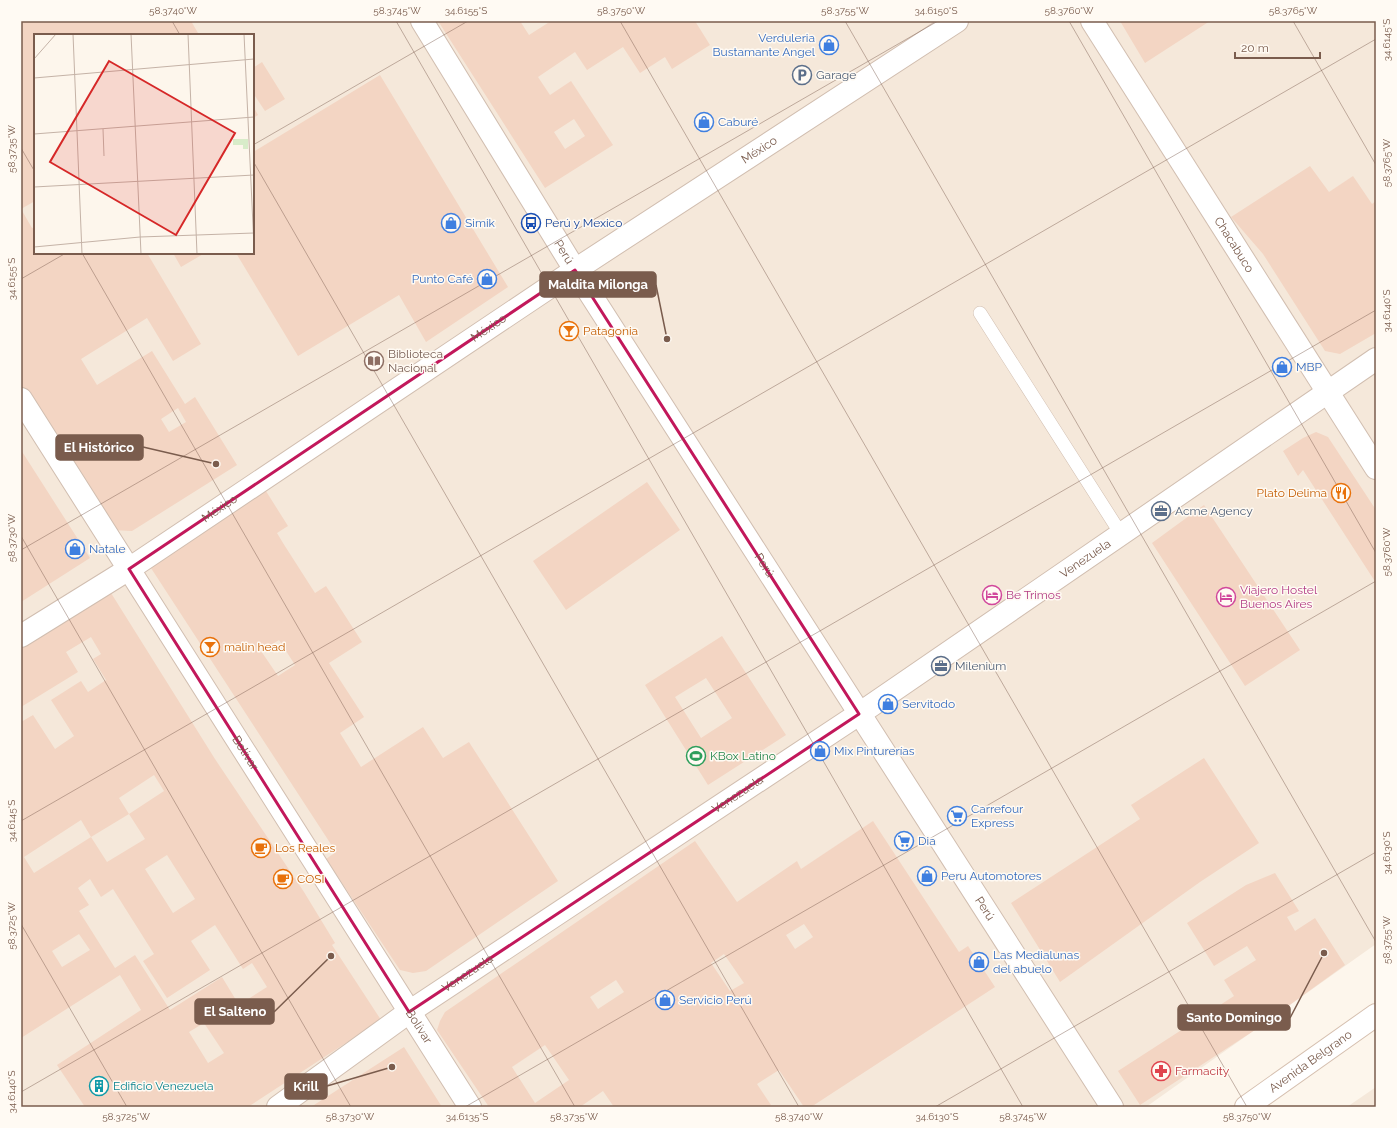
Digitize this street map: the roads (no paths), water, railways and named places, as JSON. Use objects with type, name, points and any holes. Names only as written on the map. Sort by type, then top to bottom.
[{"type":"street","name":"Perú","points":[[422,21],[575,270],[1112,1107]]},
{"type":"street","name":"México","points":[[21,636],[129,569],[575,270],[957,21]]},
{"type":"street","name":"Chacabuco","points":[[1092,21],[1376,468]]},
{"type":"street","name":"Venezuela","points":[[278,1107],[409,1012],[859,714],[1376,359]]},
{"type":"street","name":"Bolívar","points":[[21,399],[470,1107]]},
{"type":"street","name":"Avenida Belgrano","points":[[1246,1107],[1376,1015]]},
{"type":"lane","points":[[980,313],[1121,534]]},
{"type":"place","name":"Verduleria Bustamante Angel","points":[[829,45]]},
{"type":"place","name":"Garage","points":[[802,75]]},
{"type":"place","name":"Caburé","points":[[704,122]]},
{"type":"place","name":"Simik","points":[[451,223]]},
{"type":"place","name":"Perú y Mexico","points":[[531,223]]},
{"type":"place","name":"Punto Café","points":[[487,279]]},
{"type":"place","name":"Patagonia","points":[[569,331]]},
{"type":"place","name":"Maldita Milonga","points":[[667,339]]},
{"type":"place","name":"Biblioteca Nacional","points":[[374,361]]},
{"type":"place","name":"MBP","points":[[1282,367]]},
{"type":"place","name":"El Histórico","points":[[216,464]]},
{"type":"place","name":"Plato Delima","points":[[1341,493]]},
{"type":"place","name":"Acme Agency","points":[[1161,511]]},
{"type":"place","name":"Natale","points":[[75,549]]},
{"type":"place","name":"Be Trimos","points":[[992,595]]},
{"type":"place","name":"Viajero Hostel Buenos Aires","points":[[1226,597]]},
{"type":"place","name":"malin head","points":[[210,647]]},
{"type":"place","name":"Milenium","points":[[941,666]]},
{"type":"place","name":"Servitodo","points":[[888,704]]},
{"type":"place","name":"Mix Pinturerías","points":[[820,751]]},
{"type":"place","name":"KBox Latino","points":[[696,756]]},
{"type":"place","name":"Carrefour Express","points":[[957,816]]},
{"type":"place","name":"Dia","points":[[904,841]]},
{"type":"place","name":"Los Reales","points":[[261,848]]},
{"type":"place","name":"Peru Automotores","points":[[927,876]]},
{"type":"place","name":"COSI","points":[[283,879]]},
{"type":"place","name":"Santo Domingo","points":[[1324,953]]},
{"type":"place","name":"El Salteno","points":[[331,956]]},
{"type":"place","name":"Las Medialunas del abuelo","points":[[979,962]]},
{"type":"place","name":"Servicio Perú","points":[[665,1000]]},
{"type":"place","name":"Krill","points":[[392,1067]]},
{"type":"place","name":"Farmacity","points":[[1161,1071]]},
{"type":"place","name":"Edificio Venezuela","points":[[99,1086]]}]
